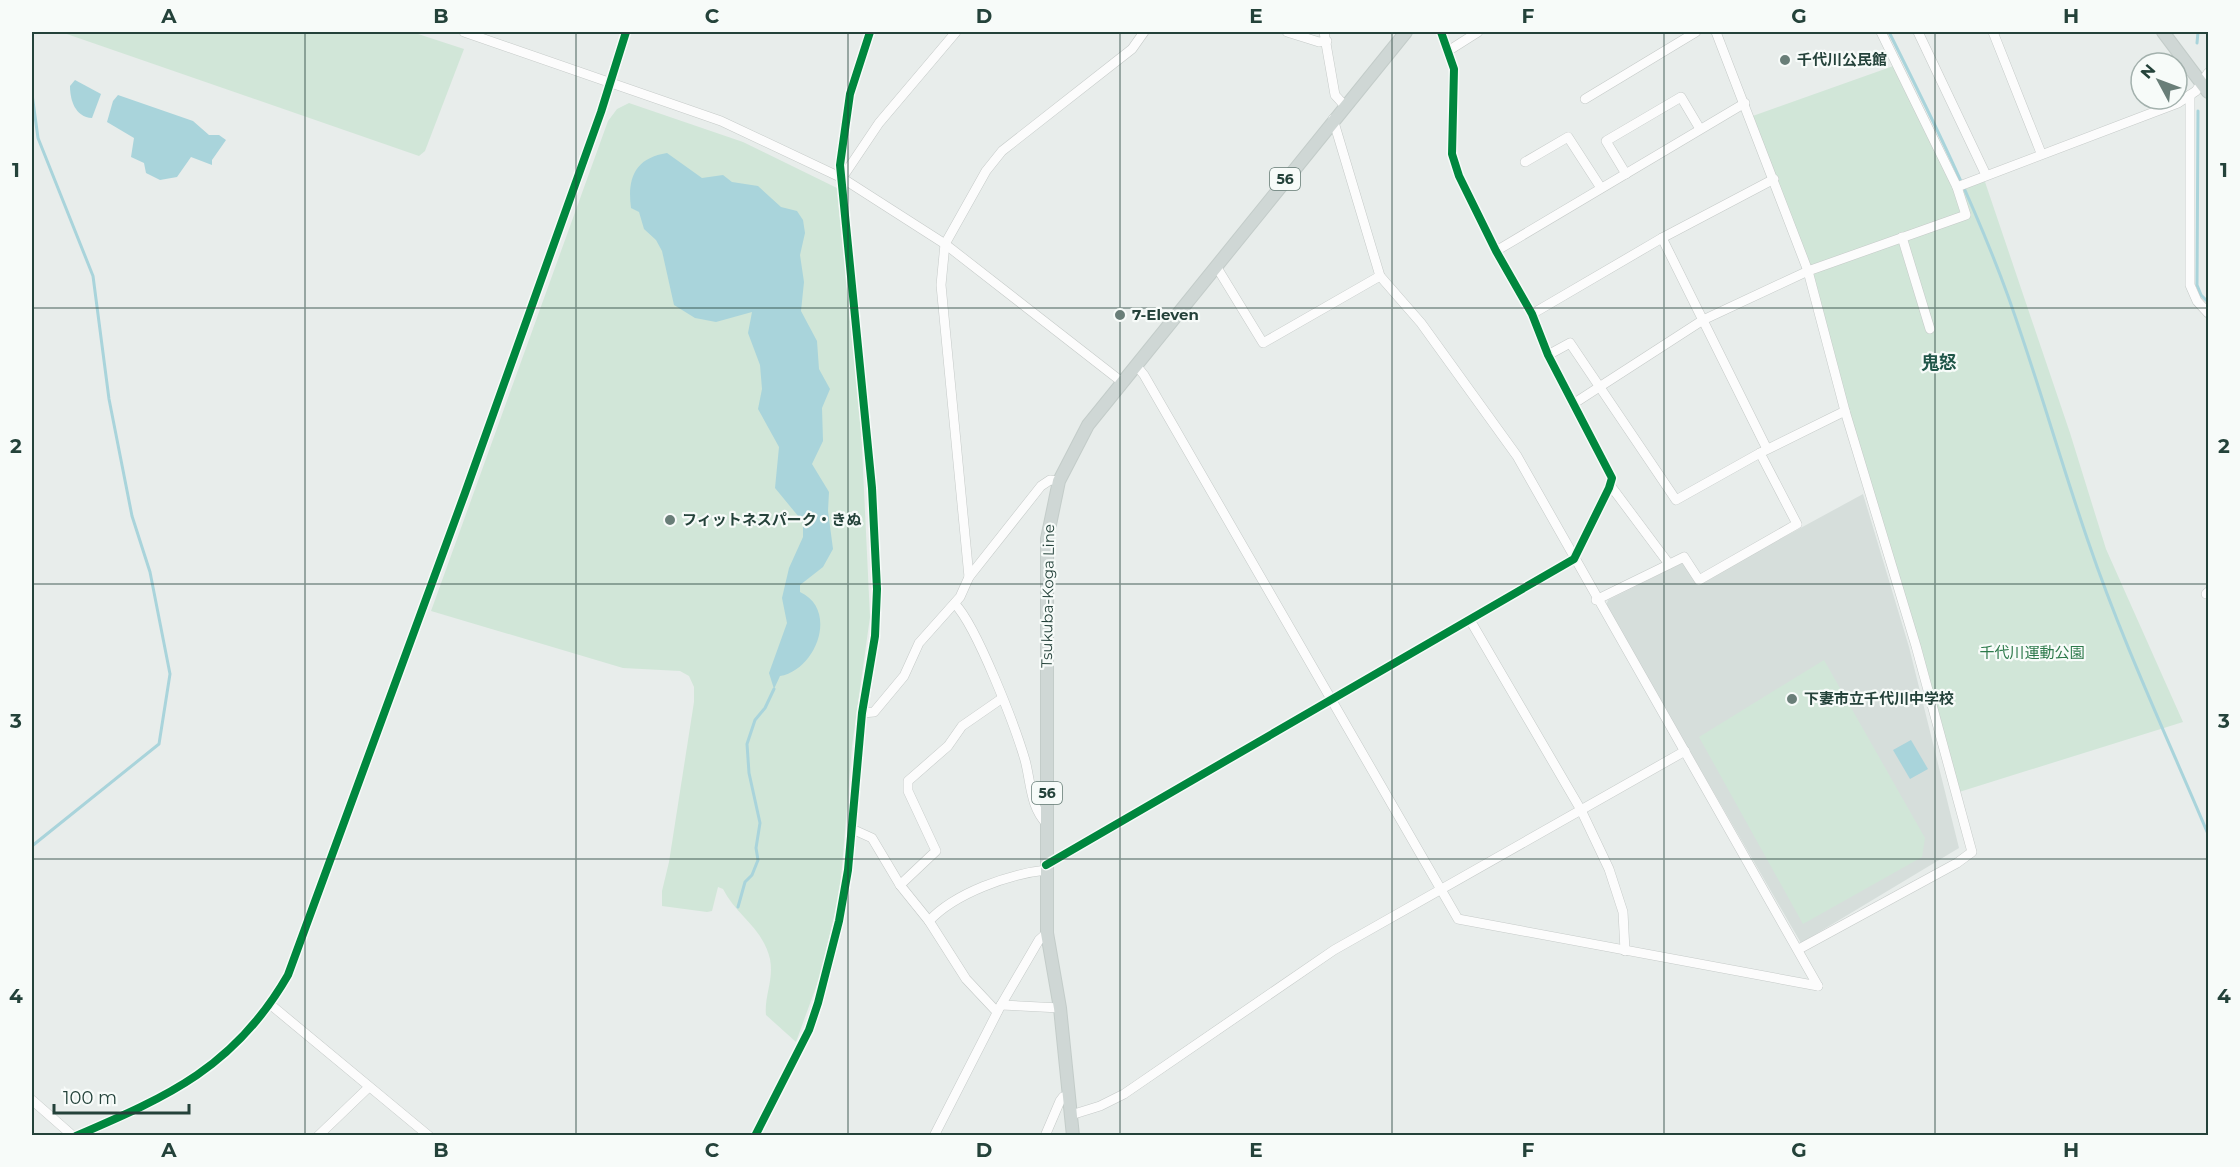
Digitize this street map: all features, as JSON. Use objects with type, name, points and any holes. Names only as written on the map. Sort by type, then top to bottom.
[{"type":"main road","name":"Tsukuba-Koga Line","points":[[1073,1136],[1060,1008],[1047,933],[1047,539],[1059,481],[1079,440],[1122,382],[1344,105],[1406,32]]},
{"type":"main road","points":[[2163,32],[2206,83]]},
{"type":"street","points":[[464,32],[611,81],[721,121],[842,178],[945,244],[1122,382]]},
{"type":"street","points":[[32,1100],[74,1136],[149,1105],[186,1084],[231,1050],[271,1005],[288,975],[465,493],[611,81],[626,32]]},
{"type":"street","points":[[754,1136],[800,1050],[818,1003],[839,921],[852,829],[862,713],[875,636],[877,590],[872,488],[841,153],[845,122],[859,61],[870,32]]},
{"type":"street","points":[[842,178],[893,104],[956,32]]},
{"type":"street","points":[[969,577],[941,285],[945,244],[986,171],[1002,151],[1132,49],[1144,32]]},
{"type":"street","points":[[1287,32],[1319,42],[1325,36]]},
{"type":"street","points":[[929,921],[955,899],[1046,867],[1574,559],[1611,485],[1612,478],[1548,356],[1532,314],[1496,251],[1459,176],[1452,154],[1454,69],[1441,32]]},
{"type":"street","points":[[1448,51],[1478,32]]},
{"type":"street","points":[[1585,99],[1696,32]]},
{"type":"street","points":[[1716,32],[1808,271],[1845,411],[1916,646],[1972,852],[1957,863],[1799,949]]},
{"type":"street","points":[[1573,404],[1703,320],[1808,271],[1966,215],[1957,187],[1881,32]]},
{"type":"street","points":[[1918,32],[1986,175]]},
{"type":"street","points":[[1993,32],[2041,153]]},
{"type":"street","points":[[1325,36],[1335,95],[1344,105]]},
{"type":"street","points":[[1957,187],[2041,153],[2178,103],[2206,83]]},
{"type":"street","points":[[2190,95],[2190,285],[2197,301],[2208,313]]},
{"type":"street","points":[[1626,174],[1606,141],[1681,97],[1700,129]]},
{"type":"street","points":[[1496,251],[1745,103]]},
{"type":"street","points":[[1136,365],[1144,375],[1440,890],[1449,899],[1458,919],[1818,986],[1799,949],[1596,600],[1516,456],[1421,322],[1380,276],[1334,119]]},
{"type":"street","points":[[1525,162],[1568,137],[1601,188]]},
{"type":"street","points":[[1532,314],[1662,238],[1774,179]]},
{"type":"street","points":[[1902,237],[1930,329]]},
{"type":"street","points":[[1596,600],[1684,557],[1699,580],[1797,524],[1703,320],[1662,238]]},
{"type":"street","points":[[1216,266],[1263,343],[1380,276]]},
{"type":"street","points":[[1548,356],[1570,343],[1676,500],[1764,451],[1845,411]]},
{"type":"street","points":[[862,713],[871,714],[879,708],[904,676],[919,643],[955,604],[969,577],[1041,486],[1050,480],[1059,481]]},
{"type":"street","points":[[1611,485],[1669,564]]},
{"type":"street","points":[[955,604],[972,629],[1023,754],[1036,810],[1047,824]]},
{"type":"street","points":[[1470,620],[1581,810],[1609,869],[1623,912],[1625,951]]},
{"type":"street","points":[[900,885],[936,851],[908,791],[908,781],[948,746],[962,726],[1001,699]]},
{"type":"street","points":[[1071,1115],[1124,1094],[1334,950],[1685,751]]},
{"type":"street","points":[[852,829],[872,838],[900,885],[929,921],[966,979],[999,1009],[1060,1008]]},
{"type":"street","points":[[934,1136],[999,1009],[1040,940],[1047,933]]},
{"type":"street","points":[[271,1005],[429,1136]]},
{"type":"street","points":[[323,1134],[369,1087]]},
{"type":"street","points":[[1045,1136],[1060,1101],[1063,1097],[1070,1096]]},
{"type":"shaded area","name":"下妻市立千代川中学校","points":[[1863,494],[1909,647],[1959,848],[1801,943],[1606,606],[1608,600],[1684,562],[1698,584]]},
{"type":"green space","points":[[61,32],[412,32],[464,49],[425,151],[419,156]]},
{"type":"green space","name":"千代川運動公園","points":[[1899,64],[1957,186],[1983,176],[2070,433],[2106,549],[2183,722],[1956,793],[1808,271],[1750,117]]},
{"type":"green space","name":"フィットネスパーク・きぬ","points":[[629,103],[743,142],[837,188],[861,427],[870,617],[852,746],[840,891],[820,976],[796,1042],[766,1015],[771,967],[767,948],[723,889],[718,887],[712,911],[662,906],[662,891],[669,862],[694,702],[694,687],[689,676],[680,671],[623,668],[431,611],[608,121],[617,109]]},
{"type":"green space","points":[[1824,660],[1925,838],[1922,857],[1803,924],[1699,737]]},
{"type":"water","points":[[75,80],[101,94],[92,118],[81,115],[75,107],[70,86]]},
{"type":"water","points":[[118,95],[193,121],[209,135],[219,135],[226,140],[212,160],[212,165],[191,157],[177,177],[160,180],[146,173],[144,163],[131,157],[134,138],[107,122],[113,101]]},
{"type":"water","points":[[667,153],[702,178],[723,175],[732,182],[758,186],[781,207],[797,211],[803,220],[805,233],[800,255],[804,282],[801,311],[817,341],[819,369],[830,389],[822,408],[823,441],[812,464],[829,492],[828,511],[833,549],[823,567],[800,585],[800,592],[812,601],[818,612],[820,625],[818,638],[804,663],[780,676],[774,689],[769,673],[787,623],[782,598],[789,568],[803,537],[803,522],[775,488],[779,447],[758,409],[762,389],[760,365],[748,333],[752,312],[716,322],[695,318],[674,305],[662,251],[656,240],[644,229],[639,212],[631,208],[630,187],[636,171],[647,159]]},
{"type":"water","points":[[1911,740],[1928,769],[1910,779],[1893,750]]},
{"type":"waterway","points":[[1889,32],[1982,228],[2019,326],[2101,578],[2208,834]]},
{"type":"waterway","points":[[2197,43],[2198,32]]},
{"type":"waterway","points":[[32,94],[38,138],[93,276],[109,399],[132,516],[150,572],[170,674],[159,744],[32,846]]},
{"type":"waterway","points":[[2198,111],[2197,285],[2201,295],[2208,302]]},
{"type":"waterway","points":[[738,907],[745,882],[752,875],[758,860],[756,848],[760,823],[749,773],[747,744],[755,720],[765,708],[774,689]]},
{"type":"cycle path","points":[[76,1136],[141,1107],[197,1075],[222,1056],[246,1033],[288,975],[465,493],[601,112],[626,32]]},
{"type":"cycle path","points":[[755,1136],[809,1030],[839,921],[848,870],[862,713],[875,636],[877,589],[872,488],[840,165],[850,94],[870,32]]},
{"type":"cycle path","points":[[1046,865],[1574,559],[1609,488],[1612,478],[1548,355],[1532,314],[1496,251],[1459,176],[1452,154],[1454,69],[1441,32]]},
{"type":"place","name":"千代川公民館","points":[[1785,60]]},
{"type":"place","name":"7-Eleven","points":[[1120,315]]},
{"type":"place","name":"フィットネスパーク・きぬ","points":[[670,520]]},
{"type":"place","name":"下妻市立千代川中学校","points":[[1792,699]]},
{"type":"district","name":"鬼怒","points":[[1939,363]]}]
